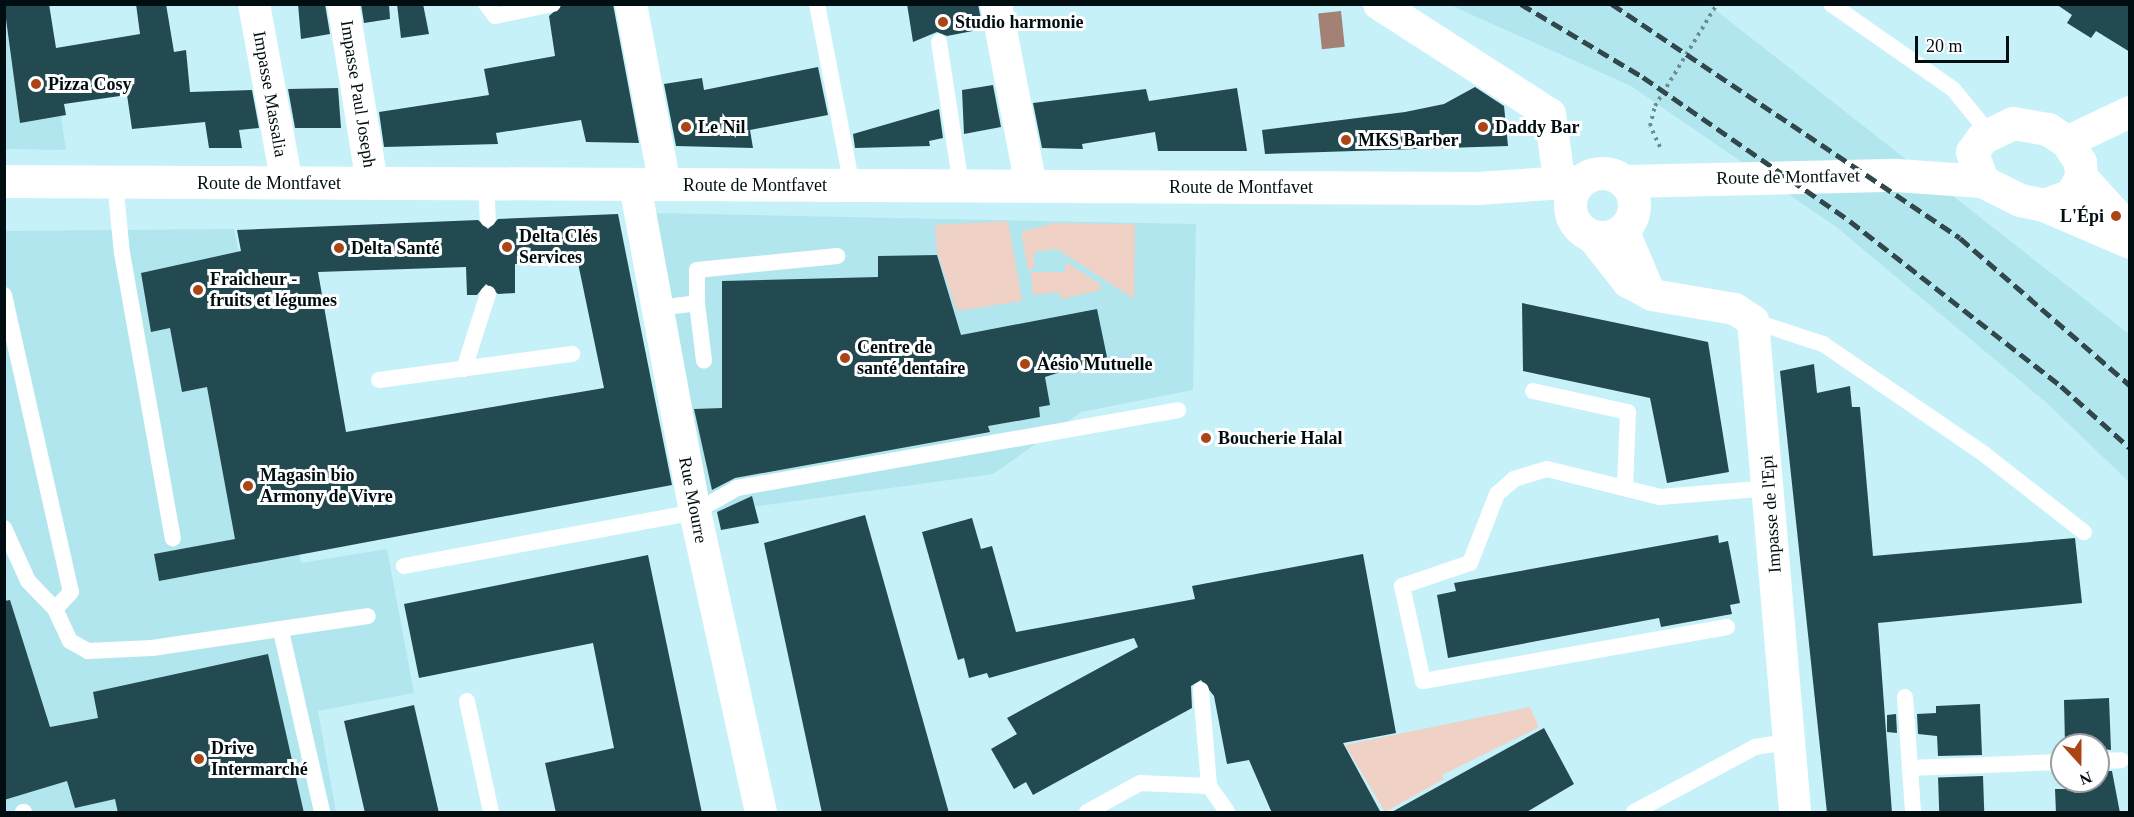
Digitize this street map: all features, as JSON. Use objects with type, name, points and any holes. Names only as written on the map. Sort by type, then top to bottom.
[{"type":"main road","points":[[2044,205],[2071,195],[2081,177],[2080,162],[2067,142],[2028,123],[1983,138],[1971,160],[1982,181],[2020,200],[2044,205],[2130,242]]},
{"type":"main road","name":"Route de Montfavet","points":[[1896,175],[1983,138]]},
{"type":"main road","name":"Route de Montfavet","points":[[1675,165],[1982,181]]},
{"type":"main road","points":[[1628,206],[1602,172],[1569,180],[1569,203],[1581,226],[1608,237],[1628,206],[1675,165]]},
{"type":"main road","name":"Route de Montfavet","points":[[5,177],[115,182],[372,184],[1506,188],[1569,180]]},
{"type":"main road","points":[[2081,177],[2130,231]]},
{"type":"main road","name":"Route de Montfavet","points":[[1506,188],[1581,226]]},
{"type":"street","name":"Impasse Massalia","points":[[254,4],[287,183]]},
{"type":"street","name":"Impasse Paul Joseph","points":[[344,4],[372,184]]},
{"type":"street","name":"Rue Mourre","points":[[631,4],[650,185],[658,308],[695,512],[761,813]]},
{"type":"street","points":[[996,4],[1031,186]]},
{"type":"street","points":[[1379,4],[1550,114],[1569,180]]},
{"type":"street","points":[[2067,142],[2130,112]]},
{"type":"street","points":[[1628,206],[1635,269],[1652,295]]},
{"type":"street","points":[[1581,226],[1628,282],[1652,295],[1735,309],[1753,321]]},
{"type":"street","name":"Impasse de l'Epi","points":[[1753,321],[1771,488],[1786,742],[1795,813]]},
{"type":"lane","points":[[486,4],[495,16],[554,4]]},
{"type":"lane","points":[[817,4],[852,186]]},
{"type":"lane","points":[[1831,4],[1953,89],[1983,138]]},
{"type":"lane","points":[[939,42],[961,186]]},
{"type":"lane","points":[[115,182],[122,253],[173,538]]},
{"type":"lane","points":[[486,184],[488,219]]},
{"type":"lane","points":[[704,361],[697,303],[697,270],[837,256]]},
{"type":"lane","points":[[464,369],[488,294]]},
{"type":"lane","points":[[4,295],[71,592],[55,609]]},
{"type":"lane","points":[[658,308],[697,303]]},
{"type":"lane","points":[[1753,321],[1823,345],[1984,454],[2084,532]]},
{"type":"lane","points":[[379,380],[572,354]]},
{"type":"lane","points":[[1533,391],[1628,412],[1625,486]]},
{"type":"lane","points":[[404,566],[695,512],[737,488],[1178,410]]},
{"type":"lane","points":[[1727,627],[1423,681],[1402,586],[1470,563],[1497,494],[1514,479],[1547,469],[1625,486],[1660,497],[1771,488]]},
{"type":"lane","points":[[4,528],[28,581],[55,609],[70,641],[88,651],[281,631],[368,616]]},
{"type":"lane","points":[[281,631],[322,813]]},
{"type":"lane","points":[[1201,690],[1209,786],[1227,813]]},
{"type":"lane","points":[[1905,697],[1913,813]]},
{"type":"lane","points":[[467,701],[491,813]]},
{"type":"lane","points":[[1634,813],[1755,747],[1786,742]]},
{"type":"lane","points":[[2110,760],[2121,760]]},
{"type":"lane","points":[[1910,768],[2050,762]]},
{"type":"lane","points":[[1087,813],[1140,783],[1209,786]]},
{"type":"path","points":[[1675,165],[1652,138],[1651,116],[1717,4]]},
{"type":"shaded area","points":[[5,5],[45,5],[66,150],[5,149]]},
{"type":"shaded area","points":[[1450,5],[1709,5],[2129,334],[2129,482],[2048,404],[1835,226],[1631,86]]},
{"type":"shaded area","points":[[1341,11],[1345,47],[1322,49],[1318,13]]},
{"type":"shaded area","points":[[649,213],[1196,224],[1193,390],[1081,412],[993,474],[707,513]]},
{"type":"shaded area","points":[[1008,221],[1022,301],[957,311],[937,252],[935,225]]},
{"type":"shaded area","points":[[1054,223],[1135,224],[1134,299],[1057,249],[1034,252],[1034,268],[1028,270],[1021,232]]},
{"type":"shaded area","points":[[234,229],[301,563],[387,549],[414,693],[318,711],[336,812],[5,812],[4,231]]},
{"type":"shaded area","points":[[1066,262],[1100,284],[1101,290],[1061,299],[1059,292],[1033,295],[1031,272],[1065,272]]},
{"type":"shaded area","points":[[1530,707],[1539,727],[1442,775],[1444,779],[1385,812],[1345,745]]},
{"type":"building","points":[[4,4],[49,4],[56,48],[140,34],[136,4],[166,4],[174,52],[186,50],[190,92],[252,90],[259,128],[239,130],[242,148],[209,148],[205,122],[132,129],[127,95],[64,104],[66,115],[20,123]]},
{"type":"building","points":[[298,4],[325,4],[330,34],[301,39]]},
{"type":"building","points":[[361,4],[389,4],[390,19],[364,23]]},
{"type":"building","points":[[397,4],[423,4],[429,34],[401,38]]},
{"type":"building","points":[[563,4],[613,4],[639,143],[586,142],[581,120],[496,133],[498,144],[384,147],[379,112],[489,95],[484,69],[555,56],[549,16]]},
{"type":"building","name":"Studio harmonie","points":[[907,4],[978,4],[983,29],[947,36],[937,32],[913,42]]},
{"type":"building","points":[[2056,4],[2130,4],[2130,52],[2096,31],[2091,38],[2067,23],[2072,15]]},
{"type":"building","points":[[818,67],[828,115],[750,130],[753,148],[676,146],[664,84],[702,78],[704,90]]},
{"type":"building","points":[[993,85],[1001,127],[964,134],[962,90]]},
{"type":"building","points":[[1475,87],[1504,106],[1508,146],[1265,154],[1262,130],[1405,112],[1444,104]]},
{"type":"building","points":[[338,88],[341,128],[295,128],[288,89]]},
{"type":"building","points":[[1237,88],[1247,151],[1158,151],[1155,132],[1082,144],[1083,149],[1042,148],[1033,103],[1146,89],[1149,101]]},
{"type":"building","points":[[939,109],[943,138],[929,141],[930,146],[855,148],[853,134]]},
{"type":"building","points":[[618,214],[672,485],[159,581],[154,554],[235,539],[207,387],[182,392],[170,328],[151,332],[141,273],[241,251],[237,230],[478,220],[488,229],[498,219]],"holes":[[[578,263],[604,388],[346,432],[318,272],[466,267],[467,295],[477,295],[486,284],[498,294],[515,293],[515,264]]]},
{"type":"building","name":"Centre de santé dentaire","points":[[937,255],[961,335],[1097,309],[1107,357],[1045,377],[1050,405],[1039,407],[1040,417],[988,426],[990,432],[735,478],[712,490],[694,409],[722,408],[722,281],[878,277],[878,256]]},
{"type":"building","points":[[1522,303],[1708,342],[1729,472],[1667,483],[1650,398],[1523,371]]},
{"type":"building","points":[[1814,364],[1817,393],[1850,386],[1852,407],[1860,407],[1873,556],[2075,538],[2082,603],[1878,623],[1892,813],[1827,813],[1780,371]]},
{"type":"building","points":[[752,496],[759,523],[721,530],[717,512]]},
{"type":"building","points":[[865,515],[949,813],[822,813],[764,543]]},
{"type":"building","points":[[972,518],[981,549],[992,546],[1016,632],[1195,599],[1192,586],[1363,554],[1396,733],[1343,743],[1381,813],[1272,813],[1249,760],[1227,764],[1214,696],[1201,680],[1191,686],[1192,708],[1033,795],[1026,782],[1014,789],[991,749],[1017,734],[1007,718],[1138,647],[1134,638],[989,678],[987,673],[969,678],[964,658],[958,660],[922,532]]},
{"type":"building","points":[[1718,535],[1719,543],[1728,541],[1740,603],[1730,605],[1732,614],[1661,627],[1659,618],[1448,658],[1437,595],[1456,591],[1454,583]]},
{"type":"building","points":[[648,555],[702,813],[556,813],[545,763],[614,748],[593,643],[419,678],[404,604]]},
{"type":"building","name":"Drive Intermarché","points":[[10,600],[50,727],[98,718],[93,692],[268,654],[304,813],[118,813],[115,799],[75,808],[67,781],[4,800],[4,601]]},
{"type":"building","points":[[2109,698],[2111,750],[2110,733],[2065,733],[2064,700]]},
{"type":"building","points":[[1980,704],[1982,755],[1938,756],[1937,736],[1918,734],[1917,714],[1936,713],[1936,706]]},
{"type":"building","points":[[414,705],[439,813],[365,813],[344,721]]},
{"type":"building","points":[[1896,714],[1897,733],[1887,732],[1887,715]]},
{"type":"building","points":[[1544,728],[1574,784],[1525,813],[1390,813]]},
{"type":"building","points":[[2110,771],[2112,771],[2120,813],[2056,813],[2055,793],[2110,793]]},
{"type":"building","points":[[1983,776],[1984,812],[1939,812],[1938,778]]},
{"type":"railway","points":[[1521,4],[1643,77],[1850,221],[2061,386],[2130,448]]},
{"type":"railway","points":[[1612,4],[1960,238],[2130,385]]},
{"type":"place","name":"Studio harmonie","points":[[943,22]]},
{"type":"place","name":"Pizza Cosy","points":[[36,84]]},
{"type":"place","name":"Le Nil","points":[[686,127]]},
{"type":"place","name":"Daddy Bar","points":[[1483,127]]},
{"type":"place","name":"MKS Barber","points":[[1346,140]]},
{"type":"place","name":"L'Épi","points":[[2116,216]]},
{"type":"place","name":"Delta Clés Services","points":[[507,247]]},
{"type":"place","name":"Delta Santé","points":[[339,248]]},
{"type":"place","name":"Fraicheur - fruits et légumes","points":[[198,290]]},
{"type":"place","name":"Centre de santé dentaire","points":[[845,358]]},
{"type":"place","name":"Aésio Mutuelle","points":[[1025,364]]},
{"type":"place","name":"Boucherie Halal","points":[[1206,438]]},
{"type":"place","name":"Magasin bio Armony de Vivre","points":[[248,486]]},
{"type":"place","name":"Drive Intermarché","points":[[199,759]]}]
